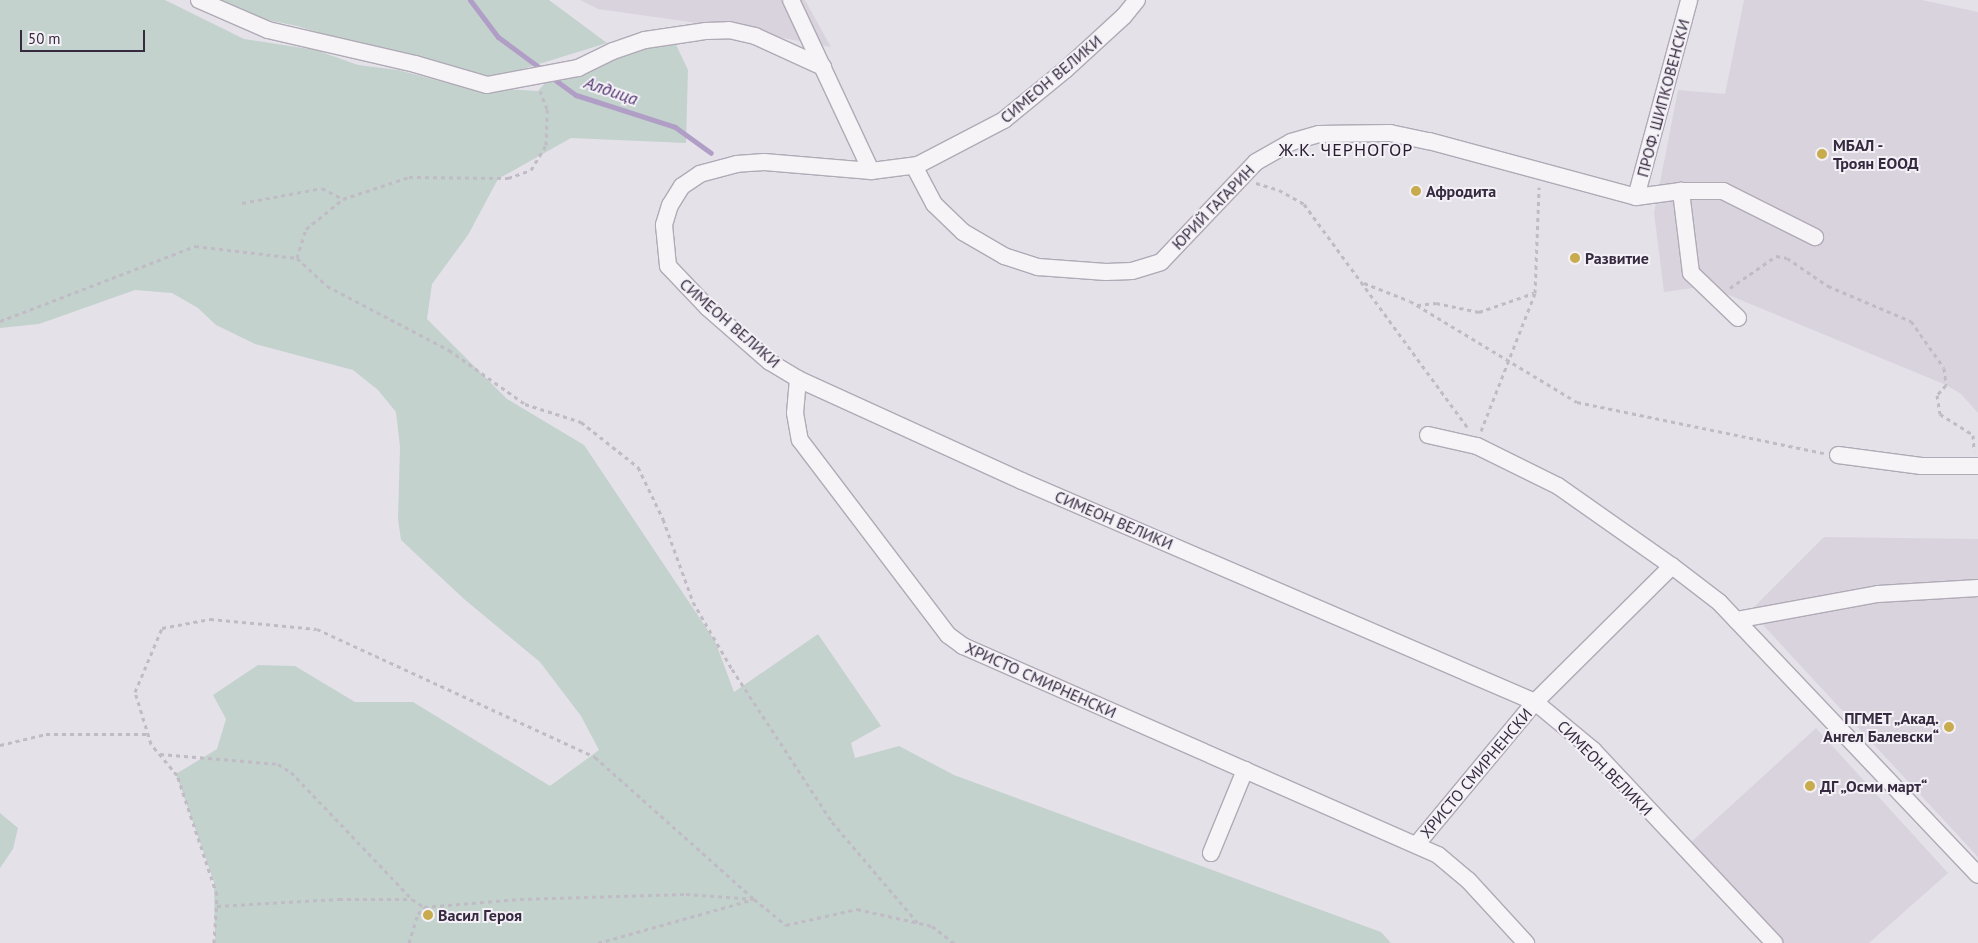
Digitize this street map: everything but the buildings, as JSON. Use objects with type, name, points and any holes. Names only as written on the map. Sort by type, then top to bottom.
[{"type":"street","points":[[199,0],[268,30],[415,64],[487,85],[578,68],[613,50],[646,40],[729,30],[756,36],[823,67]]},
{"type":"street","points":[[791,0],[871,171]]},
{"type":"street","name":"СИМЕОН ВЕЛИКИ","points":[[1137,0],[1124,16],[1072,64],[1004,120],[914,166],[871,171],[789,164],[738,164],[700,174],[682,186],[670,205],[664,225],[668,266],[708,308],[770,362],[798,379],[1022,481],[1535,702],[1592,750],[1774,943]]},
{"type":"street","name":"ПРОФ. ШИПКОВЕНСКИ","points":[[1636,197],[1689,0]]},
{"type":"street","name":"ЮРИЙ ГАГАРИН","points":[[914,166],[934,204],[963,232],[1004,256],[1038,266],[1106,272],[1132,271],[1161,262],[1256,162],[1291,142],[1319,134],[1390,133],[1539,170],[1636,197]]},
{"type":"street","points":[[1681,191],[1691,273],[1738,318]]},
{"type":"street","points":[[1636,197],[1681,191],[1723,191],[1815,236]]},
{"type":"street","name":"ХРИСТО СМИРНЕНСКИ","points":[[798,379],[795,413],[800,440],[948,635],[963,646],[1417,844],[1456,868],[1526,943]]},
{"type":"street","points":[[1428,435],[1477,443],[1558,486],[1672,566],[1719,602],[1978,875]]},
{"type":"street","points":[[1838,455],[1921,466],[1976,466]]},
{"type":"street","name":"ХРИСТО СМИРНЕНСКИ","points":[[1417,844],[1535,702],[1672,566]]},
{"type":"street","points":[[1736,620],[1878,594],[1978,588]]},
{"type":"street","points":[[1211,853],[1245,770]]},
{"type":"path","points":[[297,258],[306,229],[343,199],[408,178],[508,178],[531,170],[546,145],[547,109],[534,76]]},
{"type":"path","points":[[1477,443],[1535,293],[1539,170]]},
{"type":"path","points":[[1241,179],[1279,190],[1304,204],[1364,283],[1477,443]]},
{"type":"path","points":[[242,203],[322,188],[343,199]]},
{"type":"path","points":[[0,321],[195,246],[297,258],[327,286],[449,350],[524,404],[581,422],[638,467],[663,519],[693,602],[732,669],[832,822],[918,923]]},
{"type":"path","points":[[1718,299],[1776,256],[1787,258],[1828,286],[1911,321],[1944,368],[1946,385],[1937,395],[1940,414],[1973,435],[1976,466]]},
{"type":"path","points":[[1364,283],[1417,305],[1577,402],[1838,455]]},
{"type":"path","points":[[1417,305],[1436,303],[1479,312],[1535,293]]},
{"type":"path","points":[[214,943],[217,895],[177,775],[159,754],[148,734],[135,692],[162,628],[210,619],[317,630],[594,757],[644,798],[786,926],[857,909],[932,926],[954,943]]},
{"type":"path","points":[[0,745],[46,734],[148,734]]},
{"type":"path","points":[[159,754],[278,764],[291,772],[412,899],[424,907],[520,900],[686,894],[754,899]]},
{"type":"path","points":[[217,906],[339,899],[412,899]]},
{"type":"path","points":[[598,943],[754,899]]},
{"type":"path","points":[[409,943],[418,914],[424,907]]},
{"type":"shaded area","points":[[0,0],[165,0],[244,39],[316,50],[358,65],[398,70],[463,87],[538,91],[547,81],[670,32],[688,70],[686,143],[571,138],[498,179],[468,235],[432,284],[427,319],[507,399],[584,445],[715,641],[734,692],[818,634],[881,726],[851,743],[855,758],[899,746],[954,775],[1381,932],[1391,943],[215,943],[214,882],[176,774],[217,749],[226,719],[213,695],[258,665],[295,666],[355,702],[413,702],[550,786],[599,750],[581,716],[540,662],[464,599],[401,540],[398,519],[400,447],[396,412],[378,390],[353,370],[255,344],[216,325],[198,308],[172,293],[135,290],[39,324],[0,328]]},
{"type":"shaded area","points":[[215,0],[549,0],[607,43],[503,75],[467,75],[410,54],[378,50],[297,26],[243,15]]},
{"type":"shaded area","points":[[580,0],[805,0],[831,47],[725,27],[598,9]]},
{"type":"shaded area","name":"МБАЛ - Троян ЕООД","points":[[1744,0],[1922,0],[1978,12],[1978,413],[1961,394],[1946,385],[1707,286],[1664,292],[1654,213],[1678,90],[1725,94]]},
{"type":"shaded area","points":[[1824,537],[1978,539],[1978,857],[1750,611]]},
{"type":"shaded area","name":"ДГ „Осми март“","points":[[1816,728],[1948,873],[1869,943],[1784,943],[1689,844]]},
{"type":"shaded area","points":[[0,813],[18,828],[13,849],[0,868]]},
{"type":"waterway","name":"Алдица","points":[[470,0],[498,37],[543,70]]},
{"type":"waterway","name":"Алдица","points":[[551,77],[576,95],[675,127],[711,153]]},
{"type":"place","name":"МБАЛ - Троян ЕООД","points":[[1822,154]]},
{"type":"place","name":"Афродита","points":[[1416,191]]},
{"type":"place","name":"Развитие","points":[[1575,258]]},
{"type":"place","name":"ПГМЕТ „Акад. Ангел Балевски“","points":[[1949,727]]},
{"type":"place","name":"ДГ „Осми март“","points":[[1810,786]]},
{"type":"place","name":"Васил Героя","points":[[428,915]]},
{"type":"district","name":"Ж.К. ЧЕРНОГОР","points":[[1346,150]]}]
